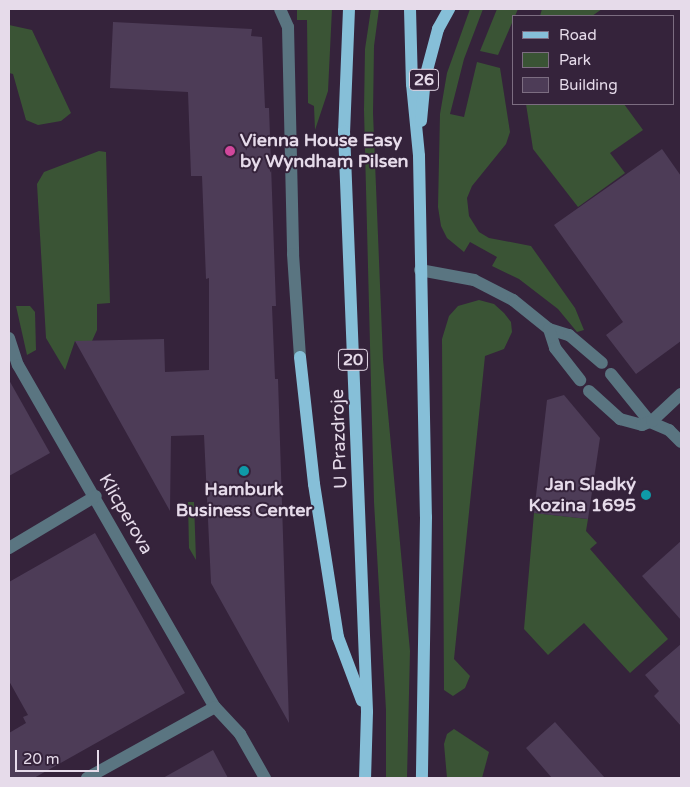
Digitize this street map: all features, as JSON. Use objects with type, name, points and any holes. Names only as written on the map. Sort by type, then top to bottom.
[{"type":"main road","name":"U Prazdroje","points":[[349,9],[344,131],[366,712],[365,778]]},
{"type":"main road","points":[[410,9],[412,84],[419,156],[426,517],[422,778]]},
{"type":"main road","name":"26","points":[[419,156],[425,78],[438,29],[449,9]]},
{"type":"main road","points":[[300,357],[314,484],[338,637],[366,712]]},
{"type":"street","points":[[280,9],[288,27],[293,254],[300,357]]},
{"type":"street","points":[[420,270],[474,280],[513,300],[550,329],[569,335],[602,363]]},
{"type":"street","points":[[550,329],[555,348],[580,380]]},
{"type":"street","name":"Klicperova","points":[[9,338],[18,365],[96,496],[215,707],[240,734],[265,778]]},
{"type":"street","points":[[611,374],[650,422]]},
{"type":"street","points":[[589,391],[620,419],[630,424],[650,422],[670,430],[681,442]]},
{"type":"street","points":[[650,422],[681,394]]},
{"type":"street","points":[[9,548],[96,496]]},
{"type":"street","points":[[87,778],[215,707]]},
{"type":"green space","points":[[297,9],[332,9],[328,91],[315,130],[314,106],[308,103],[307,20],[297,20]]},
{"type":"green space","points":[[371,9],[379,9],[374,46],[373,113],[383,359],[410,651],[407,778],[386,778],[386,710],[374,502],[364,110],[365,49]]},
{"type":"green space","points":[[470,9],[483,9],[464,59],[450,114],[464,117],[477,62],[500,68],[510,132],[506,144],[472,186],[467,198],[469,216],[479,232],[489,238],[531,246],[575,308],[584,330],[577,332],[558,309],[519,279],[492,266],[497,257],[470,242],[464,252],[447,238],[441,226],[438,207],[440,114],[447,73]]},
{"type":"green space","points":[[497,9],[518,9],[515,15],[512,15],[512,23],[498,55],[480,51]]},
{"type":"green space","points":[[542,9],[602,9],[593,15],[540,15]]},
{"type":"green space","points":[[9,25],[32,30],[71,113],[61,121],[38,125],[26,120],[13,74],[9,73]]},
{"type":"green space","points":[[526,105],[625,105],[643,130],[610,153],[625,173],[578,207],[533,149]]},
{"type":"green space","points":[[99,151],[106,152],[110,303],[97,304],[97,330],[92,341],[75,341],[65,370],[46,338],[37,184],[44,172]]},
{"type":"green space","points":[[479,300],[494,304],[504,313],[511,322],[512,332],[504,349],[485,356],[454,659],[470,676],[465,688],[453,696],[444,690],[442,339],[449,316],[458,306]]},
{"type":"green space","points":[[16,306],[30,306],[35,312],[36,350],[27,355]]},
{"type":"green space","points":[[188,502],[194,502],[196,560],[189,548]]},
{"type":"green space","points":[[534,513],[588,519],[586,531],[597,543],[590,549],[668,639],[630,673],[584,623],[548,655],[524,629]]},
{"type":"green space","points":[[454,729],[489,752],[482,778],[447,778],[444,744],[447,734]]},
{"type":"building","points":[[113,22],[252,29],[251,36],[262,37],[265,108],[269,108],[276,306],[272,306],[275,379],[278,379],[289,723],[211,583],[204,435],[171,436],[170,511],[75,341],[164,339],[165,372],[209,370],[209,278],[206,279],[202,176],[191,176],[188,92],[110,88]]},
{"type":"building","points":[[662,149],[681,176],[681,341],[636,374],[606,335],[623,322],[554,225]]},
{"type":"building","points":[[9,380],[50,453],[9,476]]},
{"type":"building","points":[[564,395],[600,438],[588,519],[534,513],[547,400]]},
{"type":"building","points":[[95,533],[185,693],[34,778],[9,778],[9,733],[26,723],[23,717],[28,715],[9,681],[9,582]]},
{"type":"building","points":[[681,541],[681,620],[642,576]]},
{"type":"building","points":[[681,644],[681,726],[654,696],[659,691],[645,675]]},
{"type":"building","points":[[555,722],[605,778],[552,778],[526,748]]},
{"type":"building","points":[[213,750],[228,778],[163,778]]},
{"type":"place","name":"Vienna House Easy by Wyndham Pilsen","points":[[230,151]]},
{"type":"place","name":"Hamburk Business Center","points":[[244,471]]},
{"type":"place","name":"Jan Sladký Kozina 1695","points":[[646,495]]}]
